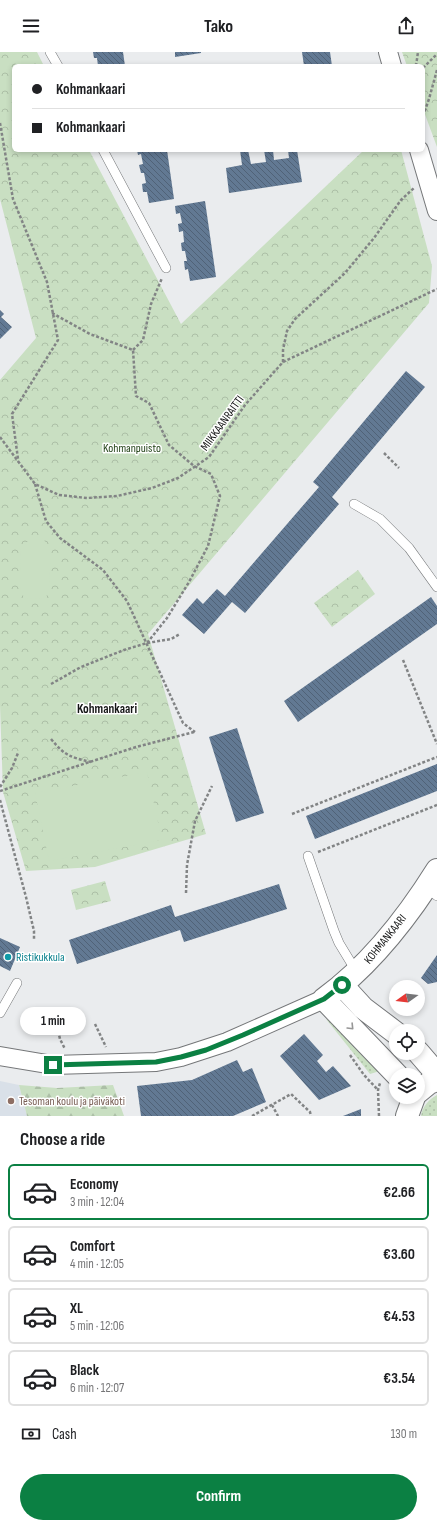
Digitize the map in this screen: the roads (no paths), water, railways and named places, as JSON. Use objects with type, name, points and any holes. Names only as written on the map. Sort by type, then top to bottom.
[{"type":"street","points":[[388,52],[391,64]]},
{"type":"street","points":[[420,152],[437,211]]},
{"type":"street","name":"KOHMANKAARI","points":[[0,1056],[53,1065],[118,1064],[156,1062],[206,1050],[324,999],[350,979],[433,885]]},
{"type":"street","points":[[350,979],[364,1008],[389,1028]]},
{"type":"street","points":[[324,999],[391,1068]]},
{"type":"street","points":[[425,1060],[437,1074]]},
{"type":"street","points":[[425,1087],[429,1083],[437,1080]]},
{"type":"lane","points":[[50,52],[57,64]]},
{"type":"lane","points":[[104,152],[166,268]]},
{"type":"lane","points":[[354,504],[380,519],[408,548],[437,587]]},
{"type":"lane","points":[[308,856],[339,943],[350,979]]},
{"type":"lane","points":[[0,1013],[17,983]]},
{"type":"place","name":"Ristikukkula","points":[[8,957]]},
{"type":"place","name":"Tesoman koulu ja päiväkoti","points":[[11,1101]]},
{"type":"district","name":"Kohmankaari","points":[[107,708]]},
{"type":"park label","name":"Kohmanpuisto","points":[[132,448]]}]
